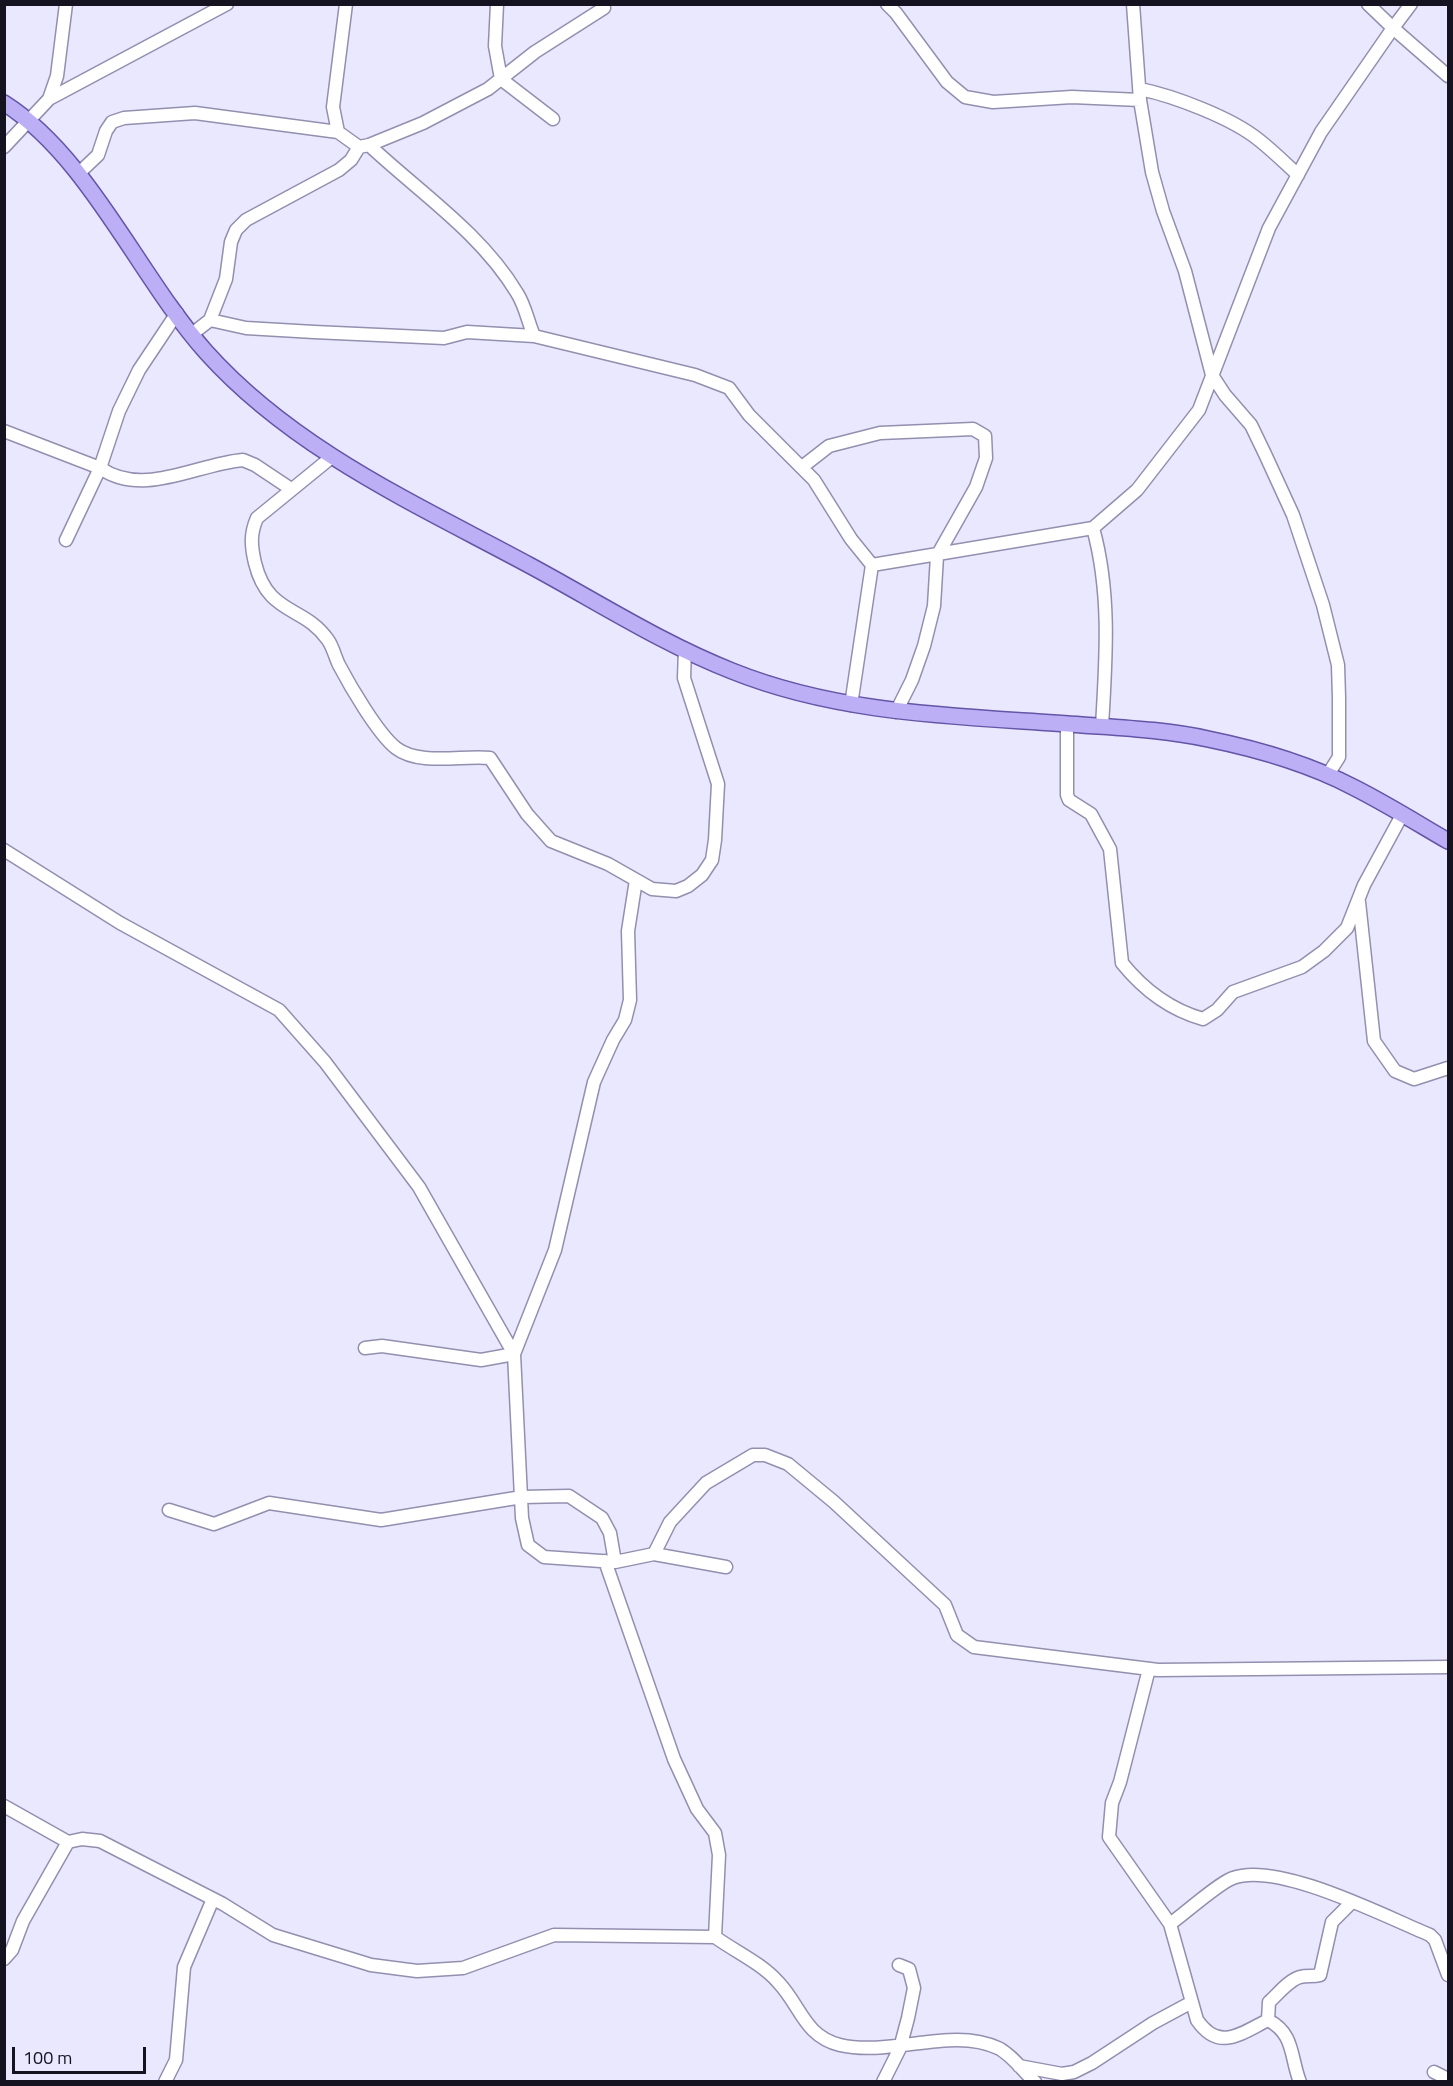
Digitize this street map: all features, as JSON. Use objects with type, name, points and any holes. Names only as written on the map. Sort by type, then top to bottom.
[{"type":"main road","points":[[4,104],[31,120],[78,174],[192,333],[246,392],[293,431],[380,485],[685,649],[733,672],[802,694],[850,705],[896,712],[1102,726],[1206,738],[1288,760],[1350,785],[1449,841]]},
{"type":"street","points":[[49,99],[57,76],[66,4]]},
{"type":"street","points":[[4,147],[49,99],[227,4]]},
{"type":"street","points":[[338,132],[333,107],[346,4]]},
{"type":"street","points":[[497,4],[495,46],[501,78],[553,119]]},
{"type":"street","points":[[886,4],[896,13],[947,82],[965,97],[993,102],[1140,94],[1171,95],[1241,127],[1298,175]]},
{"type":"street","points":[[1134,4],[1140,94],[1158,191],[1185,272],[1212,375],[1226,396],[1251,425],[1261,444],[1293,515],[1323,605],[1338,665],[1339,698],[1339,757],[1327,776]]},
{"type":"street","points":[[1368,4],[1449,76]]},
{"type":"street","points":[[872,565],[937,556],[1093,528],[1137,490],[1199,410],[1269,228],[1321,132],[1411,4]]},
{"type":"street","points":[[192,333],[210,320],[226,279],[236,230],[246,220],[339,170],[364,146],[423,123],[488,89],[535,52],[604,8]]},
{"type":"street","points":[[78,174],[98,155],[106,131],[112,122],[124,118],[195,113],[338,132],[364,146],[467,231],[518,294],[534,336]]},
{"type":"street","points":[[66,540],[100,468],[119,411],[138,370],[177,313]]},
{"type":"street","points":[[210,320],[246,328],[315,332],[444,338],[467,332],[534,336],[695,375],[729,388],[749,415],[814,480],[851,539],[872,565],[850,705]]},
{"type":"street","points":[[802,467],[829,446],[880,433],[978,430],[985,435],[986,458],[976,487],[937,556],[934,606],[924,646],[912,680],[896,712]]},
{"type":"street","points":[[4,431],[100,468],[113,477],[135,482],[243,460],[255,465],[291,489]]},
{"type":"street","points":[[333,456],[257,518],[252,530],[251,547],[258,574],[266,592],[278,604],[307,621],[327,639],[344,674],[372,718],[395,747],[405,753],[426,757],[490,758],[526,814],[551,841],[608,864],[652,889],[676,891],[702,875],[712,860],[715,840],[718,784],[684,678],[685,649]]},
{"type":"street","points":[[1093,528],[1105,583],[1107,651],[1102,726]]},
{"type":"street","points":[[1067,724],[1067,795],[1069,800],[1091,814],[1110,849],[1122,963],[1133,977],[1180,1013],[1203,1019],[1217,1010],[1233,992],[1302,967],[1324,951],[1347,928],[1364,885],[1402,815]]},
{"type":"street","points":[[4,850],[120,923],[279,1010],[325,1062],[419,1187],[514,1354]]},
{"type":"street","points":[[636,880],[627,931],[630,980],[628,1010],[594,1082],[555,1250],[514,1354],[526,1539],[538,1554],[610,1562],[654,1554],[726,1567]]},
{"type":"street","points":[[1359,900],[1374,1041],[1395,1071],[1414,1079],[1449,1068]]},
{"type":"street","points":[[365,1348],[382,1346],[472,1360],[514,1354]]},
{"type":"street","points":[[654,1554],[670,1522],[706,1483],[753,1455],[765,1455],[788,1464],[834,1502],[945,1605],[957,1635],[974,1647],[1149,1669],[1449,1667]]},
{"type":"street","points":[[169,1510],[214,1524],[269,1503],[381,1520],[522,1497],[569,1497],[591,1509],[602,1518],[610,1533],[610,1562],[674,1759],[697,1809],[715,1833],[719,1855],[715,1937]]},
{"type":"street","points":[[1149,1669],[1123,1771],[1112,1803],[1109,1837],[1170,1924],[1197,2020],[1205,2031],[1215,2038],[1230,2039],[1268,2020]]},
{"type":"street","points":[[4,1806],[68,1842],[82,1839],[100,1841],[213,1899],[273,1935],[295,1944],[371,1965],[417,1971],[463,1968],[554,1935],[715,1937],[745,1956],[778,1982],[816,2035],[841,2045],[900,2048],[959,2040],[981,2042],[1000,2049],[1035,2082]]},
{"type":"street","points":[[4,1959],[12,1950],[23,1921],[68,1842]]},
{"type":"street","points":[[1170,1924],[1233,1878],[1266,1874],[1312,1886],[1430,1935],[1435,1940],[1449,1975]]},
{"type":"street","points":[[165,2082],[176,2060],[184,1967],[213,1899]]},
{"type":"street","points":[[1268,2020],[1269,2002],[1293,1980],[1302,1976],[1312,1978],[1320,1975],[1332,1922],[1352,1902]]},
{"type":"street","points":[[883,2082],[900,2048],[914,1988],[909,1969],[899,1965]]},
{"type":"street","points":[[1016,2065],[1062,2074],[1074,2072],[1092,2063],[1153,2023],[1192,2002]]},
{"type":"street","points":[[1268,2020],[1279,2026],[1291,2042],[1300,2082]]},
{"type":"street","points":[[1434,2072],[1449,2079]]}]
